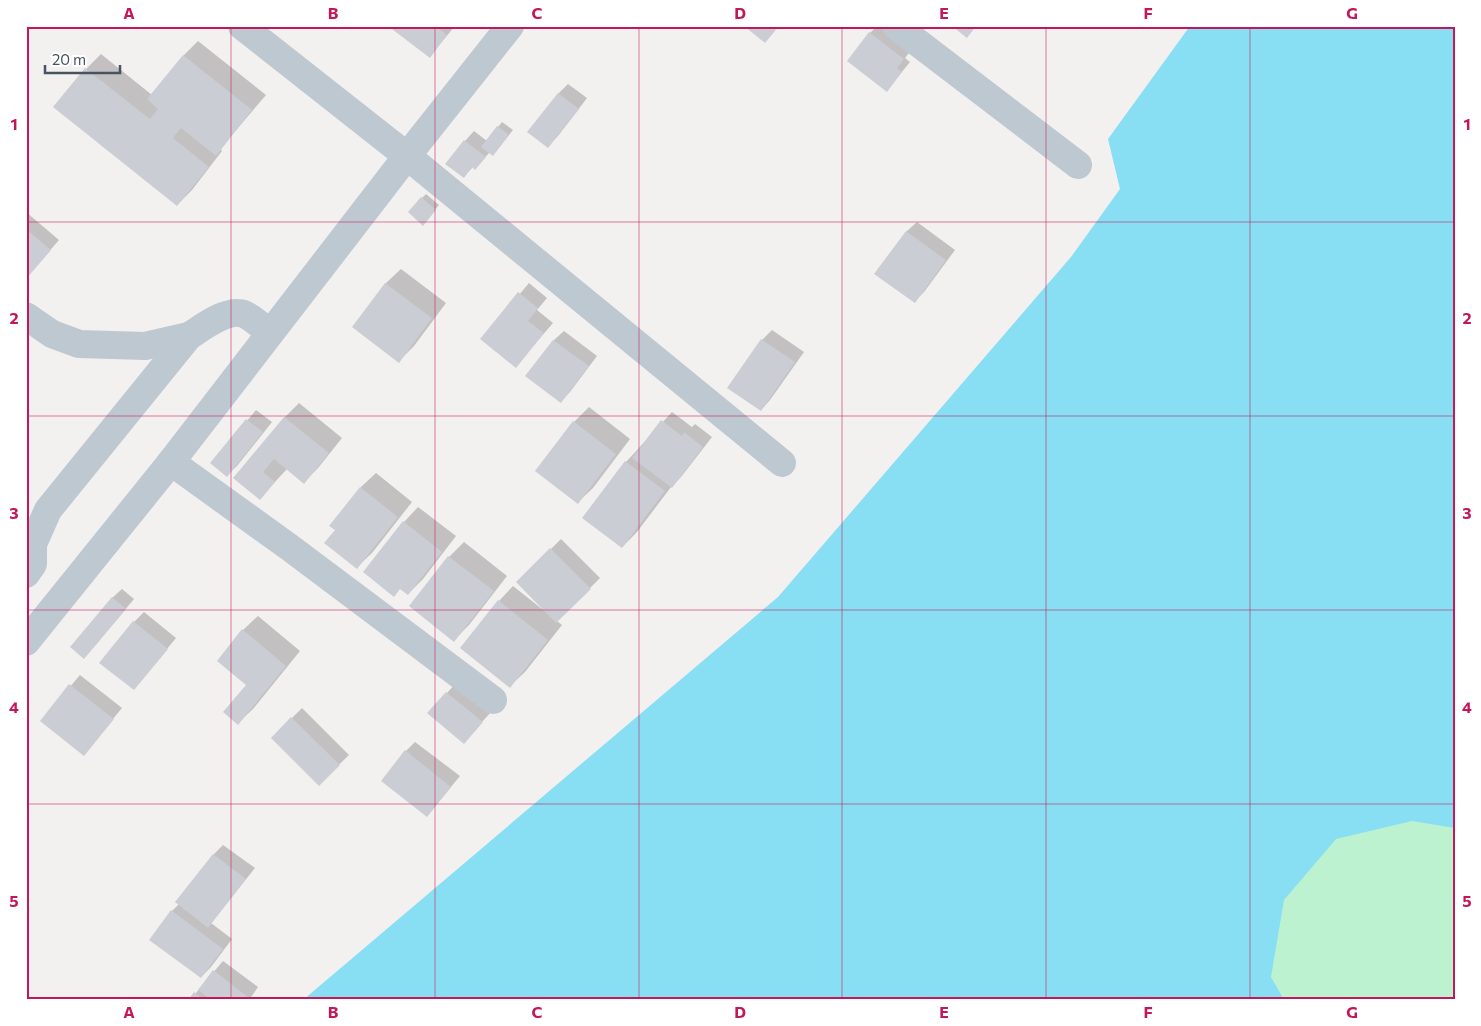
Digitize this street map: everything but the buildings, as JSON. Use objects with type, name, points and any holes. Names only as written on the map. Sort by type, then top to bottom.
[{"type":"street","points":[[242,26],[407,156],[782,463]]},
{"type":"street","points":[[26,642],[171,462],[407,156],[510,26]]},
{"type":"street","points":[[896,26],[1078,165]]},
{"type":"street","points":[[26,574],[33,564],[33,544],[48,510],[189,336],[228,314],[244,314],[270,333]]},
{"type":"street","points":[[26,316],[52,334],[79,344],[145,346],[189,336]]},
{"type":"street","points":[[171,462],[290,547],[493,700]]},
{"type":"green space","points":[[1455,738],[1455,1000],[1160,1000],[1183,956]]},
{"type":"water","points":[[1190,26],[1455,26],[1455,828],[1412,821],[1336,839],[1284,900],[1271,977],[1284,1000],[303,1000],[778,597],[1071,257],[1120,189],[1108,139]]}]
